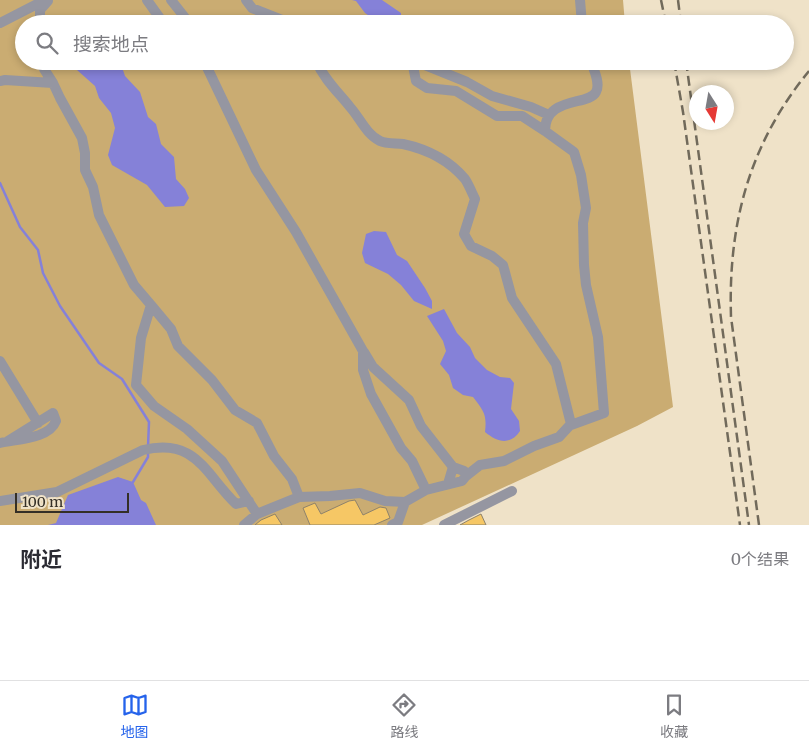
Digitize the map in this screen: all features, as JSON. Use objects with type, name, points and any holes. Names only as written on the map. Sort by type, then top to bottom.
[{"type":"street","points":[[16,15],[47,0]]},
{"type":"street","points":[[40,15],[40,10],[47,0]]},
{"type":"street","points":[[148,0],[158,15]]},
{"type":"street","points":[[171,0],[183,15]]},
{"type":"street","points":[[246,0],[252,8],[270,15]]},
{"type":"street","points":[[580,0],[581,15]]},
{"type":"street","points":[[0,23],[15,16]]},
{"type":"street","points":[[45,70],[82,138],[85,153],[85,170],[93,187],[100,215],[134,285],[171,328],[178,346],[212,380],[235,410],[257,423],[274,456],[292,479],[299,497]]},
{"type":"street","points":[[208,70],[256,170],[296,232],[373,367],[408,400],[421,426],[452,467],[464,471],[466,476]]},
{"type":"street","points":[[321,70],[352,108],[364,127],[380,141],[424,150],[446,162],[466,180],[475,199],[464,234],[471,246],[492,256],[503,265],[512,298],[556,364],[571,425]]},
{"type":"street","points":[[244,525],[257,514],[299,497],[360,493],[385,502],[405,502],[426,490],[462,481],[480,465],[504,461],[534,446],[558,437],[571,425],[604,413],[598,337],[585,278],[583,223],[586,208],[574,152],[522,116],[497,116],[456,91],[426,88],[416,81],[414,70]]},
{"type":"street","points":[[436,70],[467,82],[492,96],[531,107],[549,115]]},
{"type":"street","points":[[545,131],[545,121],[549,115],[568,102],[591,97],[597,91],[593,70]]},
{"type":"street","points":[[0,81],[53,83]]},
{"type":"street","points":[[151,306],[141,338],[136,385],[154,406],[187,429],[222,461],[257,514]]},
{"type":"street","points":[[363,351],[363,370],[371,394],[401,448],[412,461],[426,490]]},
{"type":"street","points":[[0,361],[38,423]]},
{"type":"street","points":[[53,414],[56,421],[54,426],[38,436],[4,442],[53,414]]},
{"type":"street","points":[[0,501],[57,492],[143,450],[155,447],[172,448],[194,456],[207,468],[224,493],[236,504],[249,501]]},
{"type":"street","points":[[448,484],[452,467]]},
{"type":"street","points":[[444,525],[512,491]]},
{"type":"street","points":[[392,525],[398,522],[405,502]]},
{"type":"shaded area","points":[[0,0],[623,0],[624,15],[15,15],[15,70],[630,70],[673,407],[637,426],[422,525],[0,525]]},
{"type":"shaded area","points":[[352,0],[382,0],[401,13],[401,15],[368,15],[356,1]]},
{"type":"shaded area","points":[[77,70],[123,70],[125,76],[140,92],[148,117],[156,124],[161,144],[174,157],[176,179],[185,189],[189,198],[184,206],[165,207],[147,185],[112,165],[108,155],[115,128],[111,113],[99,98],[95,86]]},
{"type":"shaded area","points":[[374,231],[386,232],[397,255],[407,261],[425,288],[432,301],[432,309],[414,301],[401,285],[388,274],[365,263],[362,253],[366,234]]},
{"type":"shaded area","points":[[444,309],[457,333],[470,347],[475,358],[487,370],[500,377],[510,378],[514,383],[511,409],[519,421],[520,431],[512,439],[508,441],[499,440],[485,432],[486,421],[480,406],[473,397],[463,395],[453,388],[449,375],[440,364],[446,351],[443,341],[427,316]]},
{"type":"shaded area","points":[[118,477],[133,482],[141,500],[146,503],[156,525],[48,525],[56,523],[68,495]]},
{"type":"building","points":[[355,500],[363,515],[380,507],[386,508],[390,518],[374,525],[310,525],[303,508],[315,503],[321,514]]},
{"type":"building","points":[[275,514],[282,525],[255,525],[261,520]]},
{"type":"building","points":[[481,514],[486,525],[460,525],[469,520]]},
{"type":"waterway","points":[[0,183],[20,227],[38,250],[43,273],[60,306],[99,363],[122,379],[149,422],[148,447]]},
{"type":"waterway","points":[[133,482],[148,457],[148,453]]},
{"type":"railway","points":[[661,0],[664,15]]},
{"type":"railway","points":[[678,0],[680,15]]},
{"type":"railway","points":[[676,70],[740,525]]},
{"type":"railway","points":[[687,70],[749,525]]},
{"type":"railway","points":[[759,525],[731,317],[733,250],[746,186],[757,156],[771,127],[788,99],[809,71]]}]
